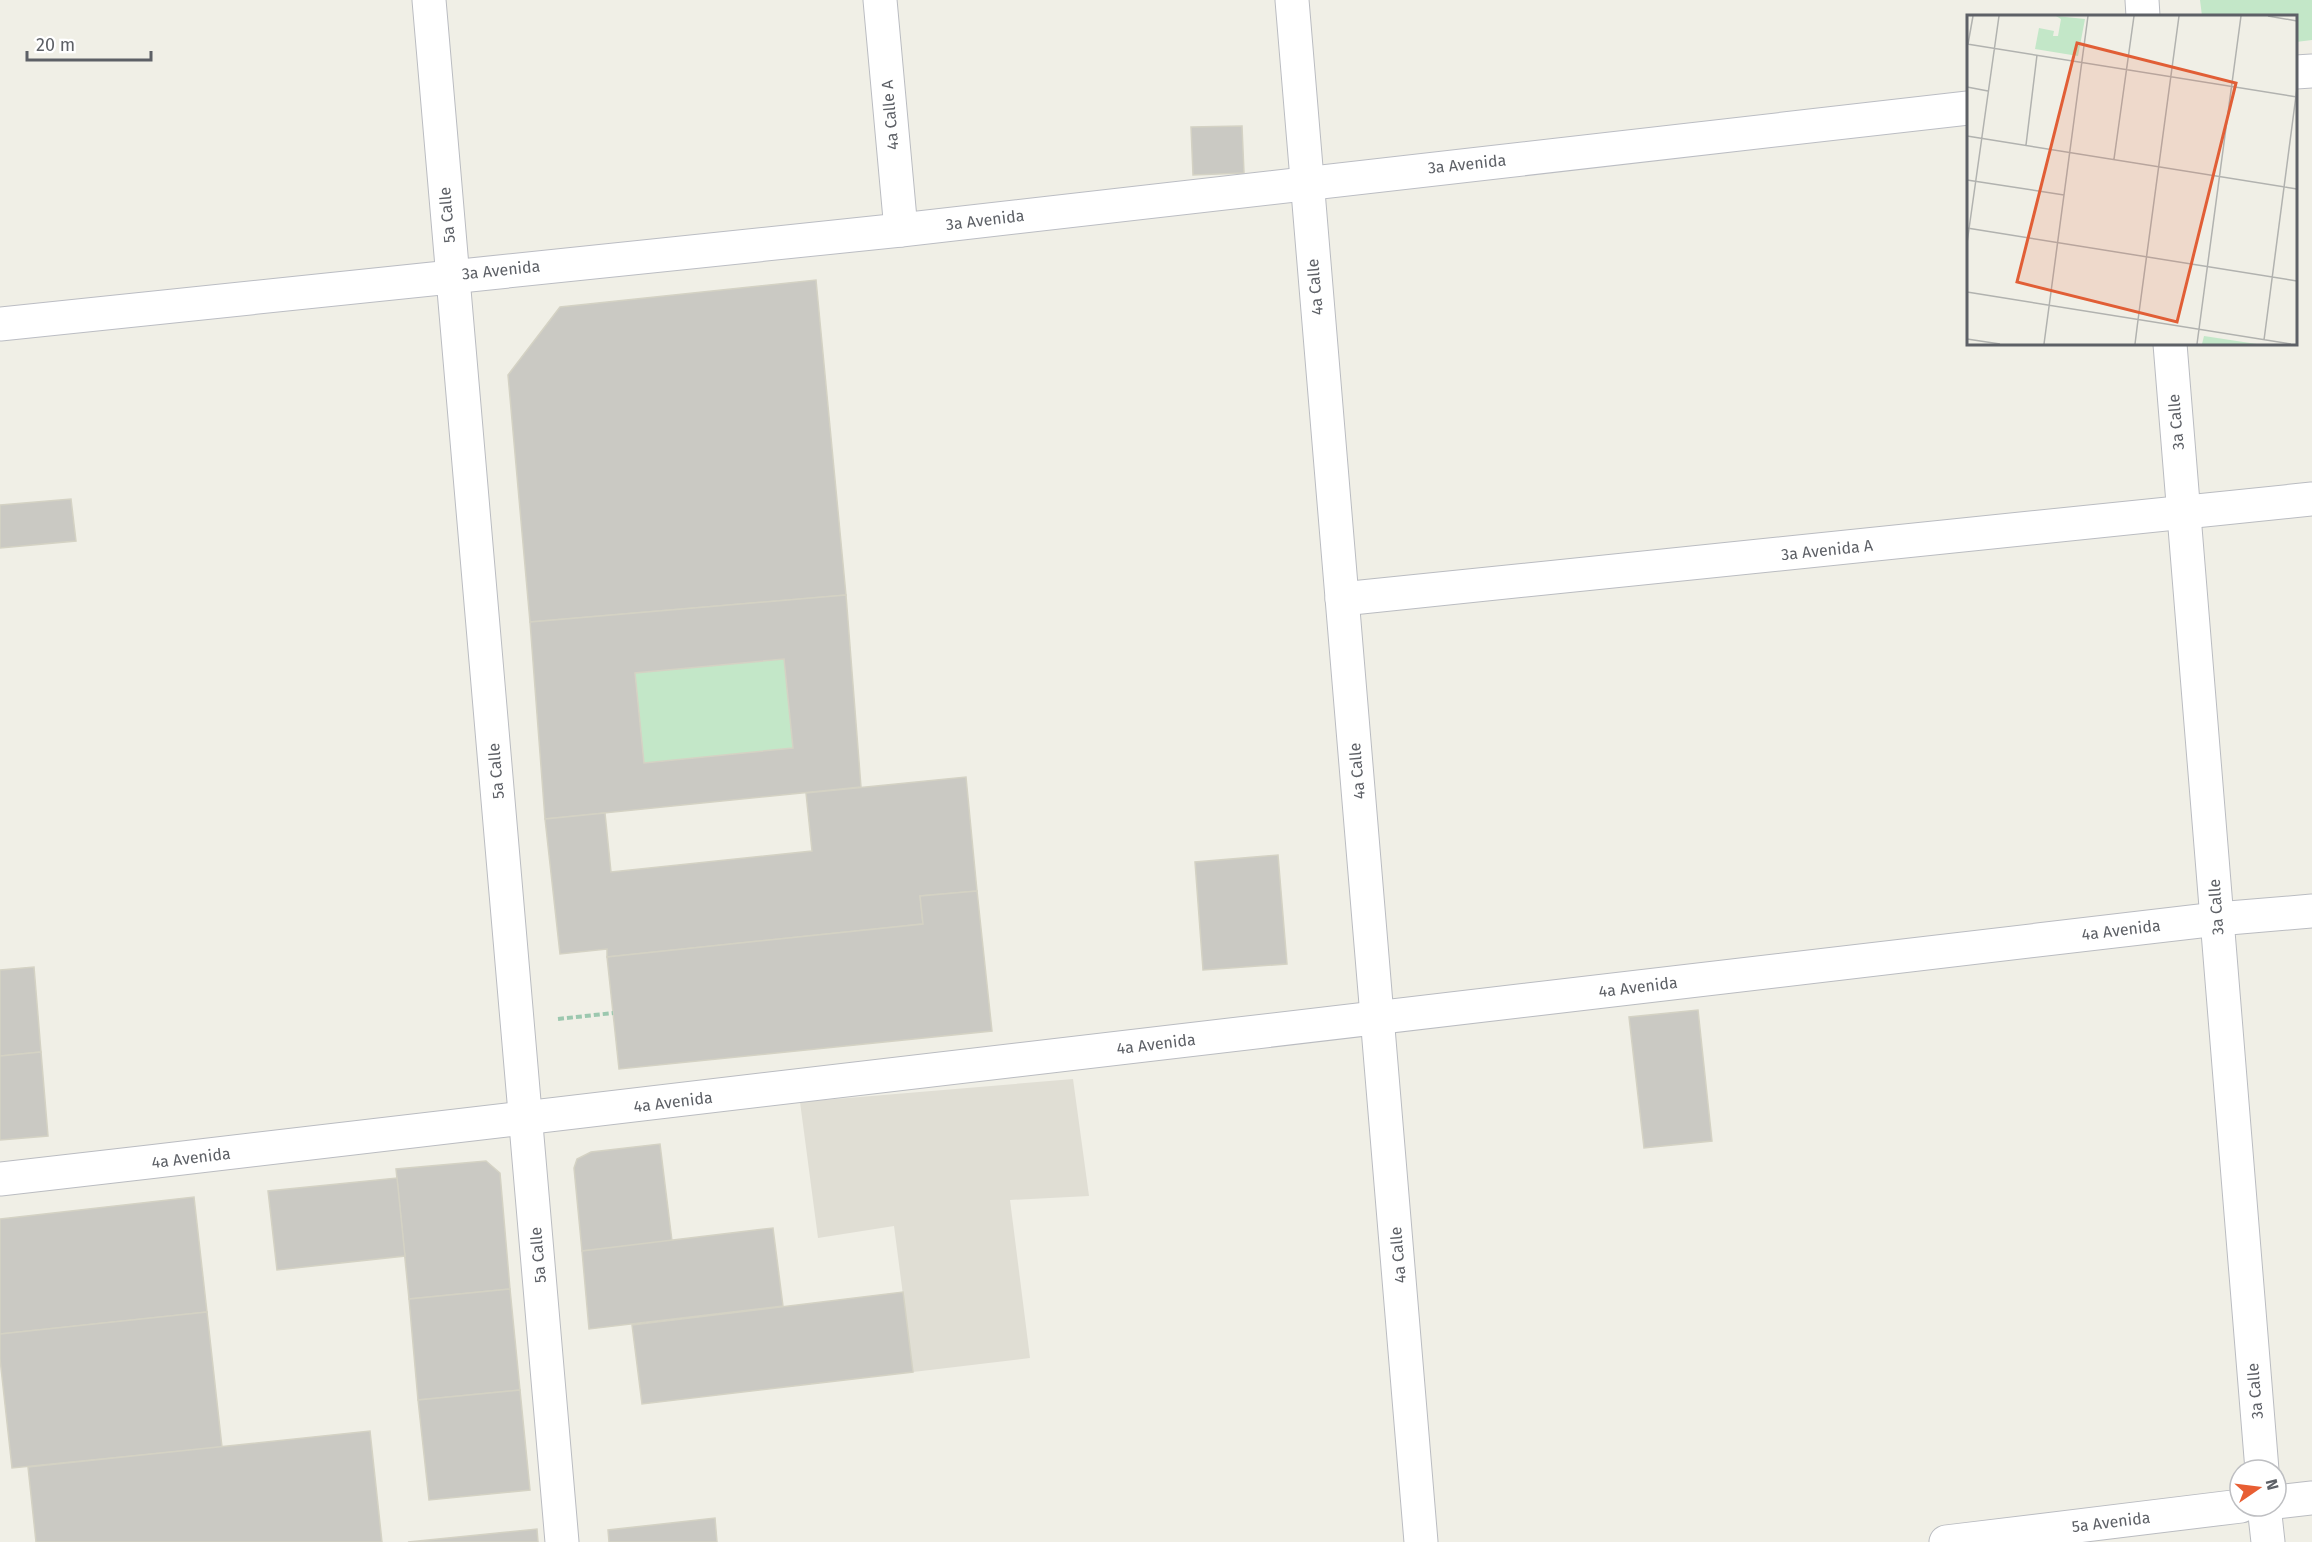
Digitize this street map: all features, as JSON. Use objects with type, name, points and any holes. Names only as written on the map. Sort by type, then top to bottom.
[{"type":"street","name":"5a Calle","points":[[429,0],[562,1542]]},
{"type":"street","name":"4a Calle A","points":[[880,0],[901,230]]},
{"type":"street","name":"4a Calle","points":[[1292,0],[1421,1542]]},
{"type":"street","points":[[2142,0],[2143,15]]},
{"type":"street","points":[[2297,72],[2312,71]]},
{"type":"street","name":"3a Avenida","points":[[0,324],[452,275],[901,230],[1967,108]]},
{"type":"street","name":"3a Calle","points":[[2170,345],[2261,1458]]},
{"type":"street","name":"3a Avenida A","points":[[1342,599],[2312,499]]},
{"type":"street","name":"4a Avenida","points":[[0,1179],[526,1120],[1378,1017],[2312,911]]},
{"type":"street","points":[[2288,1501],[2312,1498]]},
{"type":"street","name":"5a Avenida","points":[[1946,1542],[2228,1508]]},
{"type":"street","points":[[2265,1518],[2268,1542]]},
{"type":"path","points":[[558,1019],[613,1013]]},
{"type":"shaded area","points":[[1073,1079],[1089,1196],[1010,1200],[1030,1358],[913,1372],[894,1226],[818,1238],[800,1102]]},
{"type":"green space","points":[[2200,0],[2312,0],[2312,40],[2297,42],[2297,15],[2202,15]]},
{"type":"green space","points":[[784,659],[793,748],[644,763],[635,673]]},
{"type":"building","points":[[1242,126],[1244,173],[1193,175],[1191,127]]},
{"type":"building","points":[[816,280],[846,595],[530,622],[508,375],[560,307]]},
{"type":"building","points":[[71,499],[76,541],[0,548],[0,505]]},
{"type":"building","points":[[846,595],[861,787],[545,819],[530,622]],"holes":[[[784,659],[793,748],[644,763],[635,673]]]},
{"type":"building","points":[[966,777],[977,891],[920,896],[923,924],[607,957],[607,949],[560,954],[545,819],[605,813],[611,872],[812,851],[806,793]]},
{"type":"building","points":[[1278,855],[1287,964],[1203,970],[1195,862]]},
{"type":"building","points":[[977,891],[992,1031],[619,1069],[607,957],[923,924],[920,896]]},
{"type":"building","points":[[34,967],[41,1052],[0,1056],[0,970]]},
{"type":"building","points":[[1698,1010],[1712,1141],[1644,1148],[1629,1017]]},
{"type":"building","points":[[41,1052],[48,1136],[0,1140],[0,1056]]},
{"type":"building","points":[[660,1144],[672,1241],[582,1251],[574,1168],[577,1159],[591,1152]]},
{"type":"building","points":[[486,1161],[500,1173],[510,1289],[409,1299],[396,1169]]},
{"type":"building","points":[[397,1178],[405,1256],[277,1270],[268,1191]]},
{"type":"building","points":[[194,1197],[207,1312],[0,1334],[0,1219]]},
{"type":"building","points":[[773,1228],[783,1306],[589,1329],[582,1251]]},
{"type":"building","points":[[510,1289],[520,1390],[418,1400],[409,1299]]},
{"type":"building","points":[[903,1292],[913,1372],[642,1404],[632,1325]]},
{"type":"building","points":[[207,1312],[222,1447],[12,1468],[0,1359],[0,1334]]},
{"type":"building","points":[[520,1390],[530,1490],[429,1500],[418,1400]]},
{"type":"building","points":[[370,1431],[382,1542],[36,1542],[28,1467]]},
{"type":"building","points":[[715,1518],[717,1542],[609,1542],[608,1530]]},
{"type":"building","points":[[537,1529],[538,1542],[408,1542]]}]
